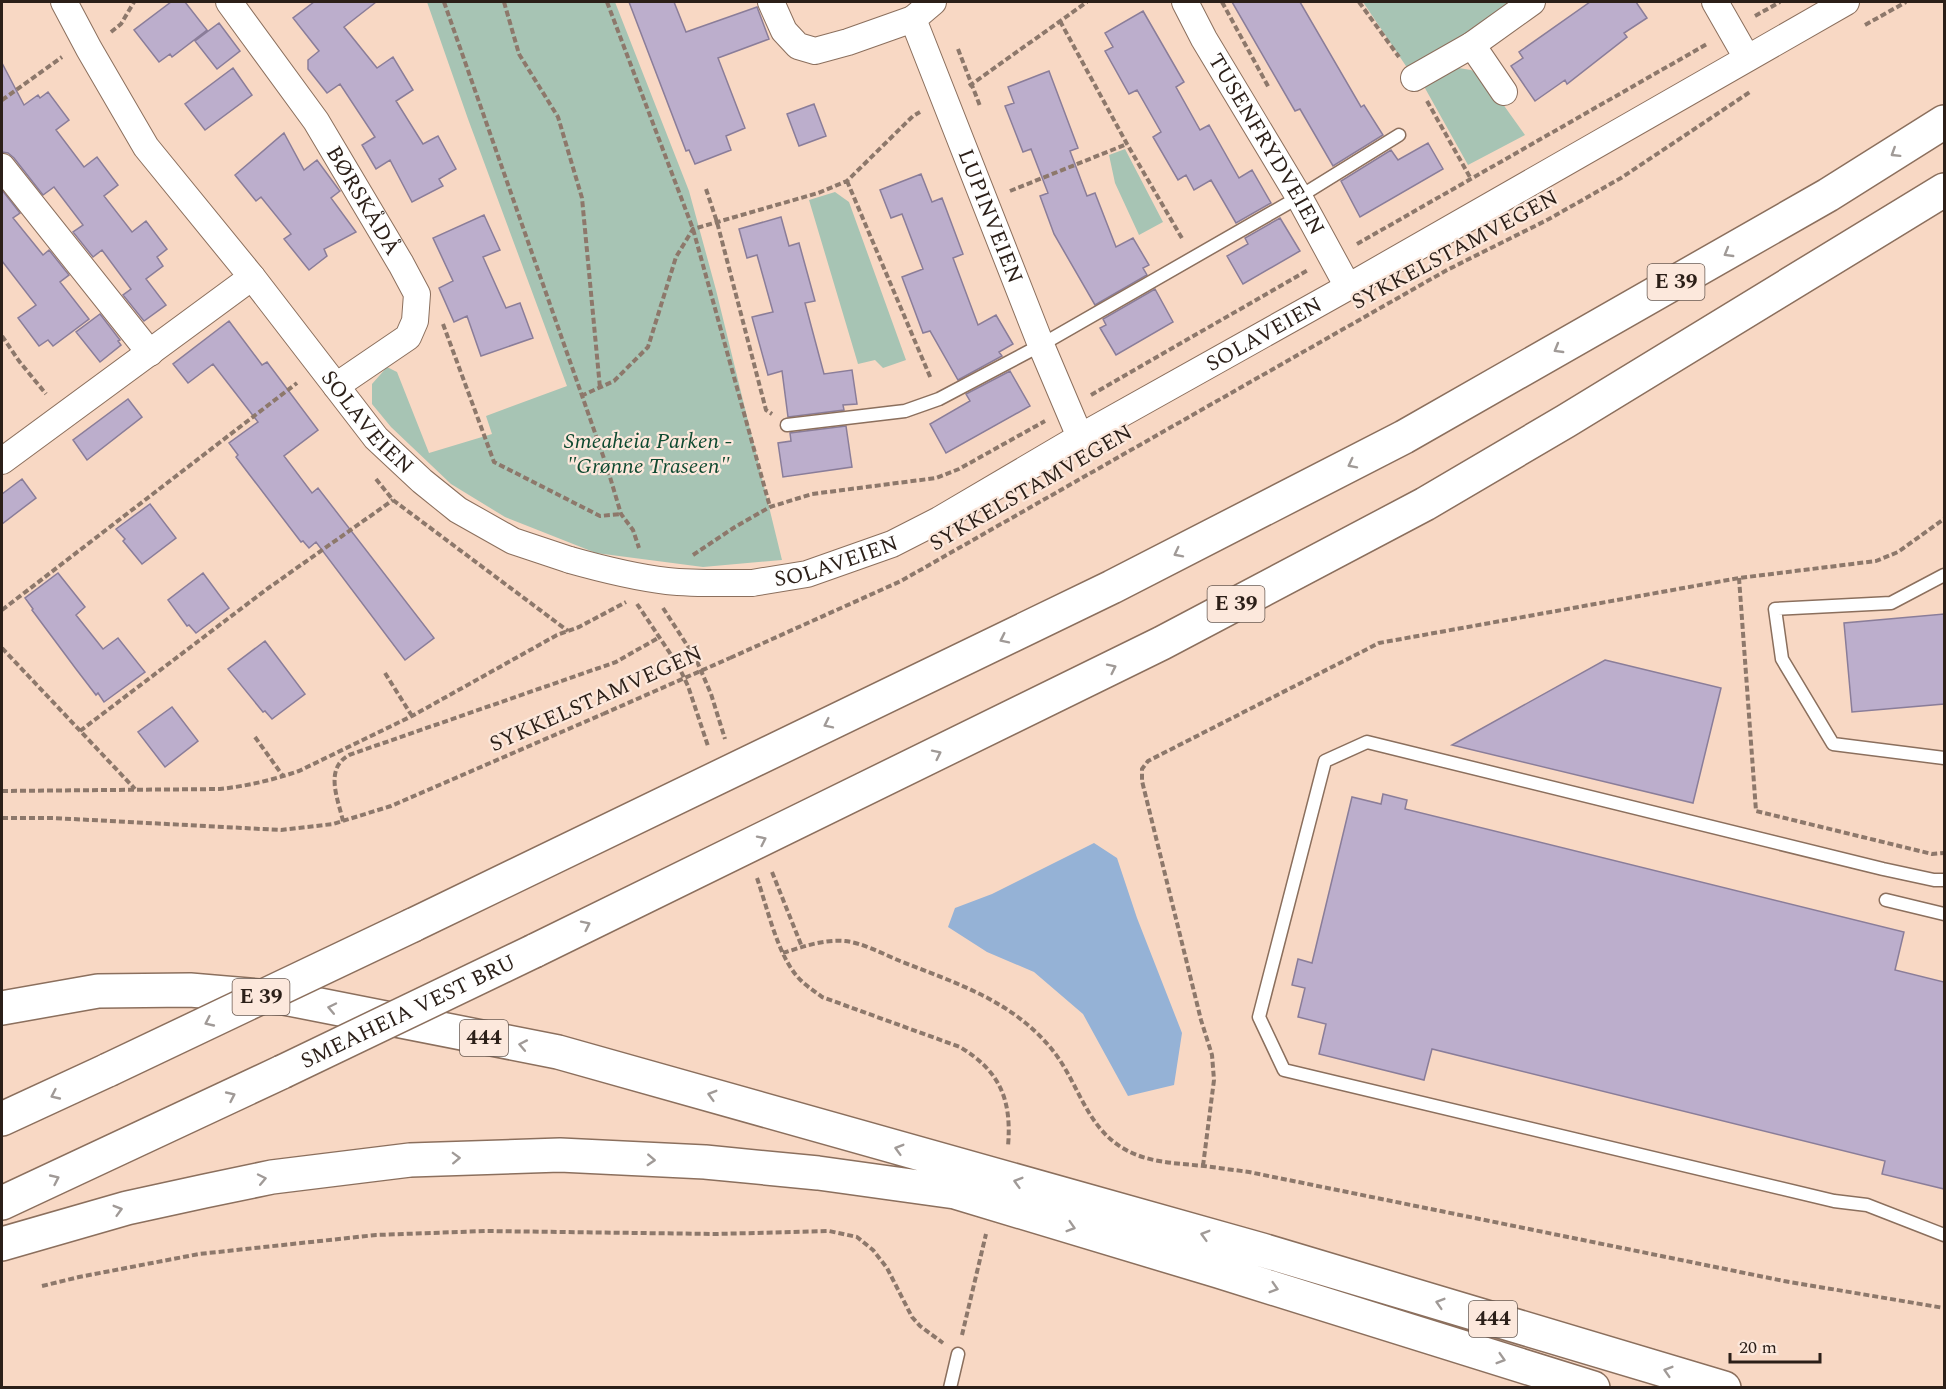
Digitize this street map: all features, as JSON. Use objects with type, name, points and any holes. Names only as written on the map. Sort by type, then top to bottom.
[{"type":"highway","name":"E 39","points":[[2,1119],[414,925],[1112,587],[1404,437],[1828,195],[1944,122]]},
{"type":"highway","name":"SMEAHEIA VEST BRU","points":[[2,1203],[534,951],[1162,643],[1425,504],[1576,415],[1944,190]]},
{"type":"highway","name":"444","points":[[2,1008],[98,991],[190,990],[284,998],[558,1052],[955,1178],[1218,1271],[1593,1388]]},
{"type":"highway","name":"444","points":[[2,1244],[127,1208],[261,1179],[410,1160],[560,1155],[705,1162],[818,1173],[955,1178],[1262,1250],[1724,1388]]},
{"type":"street","name":"SOLAVEIEN","points":[[64,2],[146,147],[252,277],[376,438],[422,481],[458,510],[513,541],[570,560],[620,573],[667,581],[705,584],[752,583],[807,574],[892,544],[939,520],[1080,437],[1846,2]]},
{"type":"street","name":"BØRSKÅDÅ","points":[[229,2],[316,121],[417,294]]},
{"type":"street","points":[[771,2],[784,32],[798,46],[815,51],[913,19],[933,2]]},
{"type":"street","name":"TUSENFRYDVEIEN","points":[[1185,2],[1204,39],[1299,197],[1348,286]]},
{"type":"street","points":[[1414,78],[1472,45],[1532,2]]},
{"type":"street","points":[[1715,2],[1748,58]]},
{"type":"street","name":"LUPINVEIEN","points":[[913,19],[1041,345],[1080,437]]},
{"type":"street","points":[[1472,45],[1504,92]]},
{"type":"street","points":[[2,167],[150,353]]},
{"type":"street","points":[[2,461],[252,277]]},
{"type":"street","points":[[336,386],[408,337],[415,321],[417,294]]},
{"type":"lane","points":[[787,425],[905,411],[939,399],[1041,345],[1299,197],[1399,135]]},
{"type":"lane","points":[[1944,575],[1892,603],[1775,609],[1782,659],[1833,744],[1944,758]]},
{"type":"lane","points":[[1944,880],[1883,869],[1367,742],[1325,761],[1259,1017],[1284,1070],[1834,1201],[1867,1205],[1944,1235]]},
{"type":"lane","points":[[1886,900],[1944,914]]},
{"type":"lane","points":[[950,1388],[958,1354]]},
{"type":"path","points":[[444,2],[621,514],[633,530],[640,552]]},
{"type":"path","points":[[504,2],[519,54],[558,117],[582,198],[600,388]]},
{"type":"path","points":[[607,2],[693,229],[770,507]]},
{"type":"path","points":[[581,396],[614,381],[648,347],[676,257],[693,229],[818,193],[847,181],[913,116],[972,84],[1087,2]]},
{"type":"path","points":[[690,557],[770,507],[812,494],[936,478],[978,458],[1780,2]]},
{"type":"path","points":[[1863,26],[1906,2]]},
{"type":"path","points":[[1060,21],[1127,144],[1193,257]]},
{"type":"path","name":"SYKKELSTAMVEGEN","points":[[2,818],[53,818],[281,830],[333,824],[391,806],[901,581],[1447,270],[1549,219],[1622,178],[1751,92]]},
{"type":"path","points":[[1011,191],[1127,144]]},
{"type":"path","points":[[847,181],[939,399]]},
{"type":"path","points":[[706,189],[717,222],[766,410],[787,425]]},
{"type":"path","points":[[417,294],[432,295],[494,462],[600,516],[621,514]]},
{"type":"path","points":[[2,336],[19,361],[64,416]]},
{"type":"path","points":[[2,610],[297,383]]},
{"type":"path","points":[[80,731],[267,589],[393,500]]},
{"type":"path","points":[[1739,578],[1756,811],[1932,854],[1944,853]]},
{"type":"path","points":[[2,791],[220,789],[243,787],[283,776],[299,771],[412,716],[557,635],[579,627],[633,598],[678,665],[688,686],[709,749]]},
{"type":"path","points":[[663,606],[696,658],[711,694],[725,739]]},
{"type":"path","points":[[343,821],[333,778],[338,764],[349,755],[616,662],[658,638]]},
{"type":"path","points":[[2,650],[135,789]]},
{"type":"path","points":[[385,673],[412,716]]},
{"type":"path","points":[[255,737],[283,776]]},
{"type":"path","points":[[772,872],[802,947]]},
{"type":"path","points":[[757,878],[783,953],[797,976],[822,997],[960,1047],[975,1056],[989,1070],[1001,1087],[1007,1104],[1010,1126],[1008,1147]]},
{"type":"path","points":[[783,953],[808,945],[845,941],[973,990],[999,1003],[1018,1015],[1055,1053],[1089,1115],[1106,1136],[1122,1148],[1142,1157],[1165,1163],[1249,1172],[1784,1281],[1944,1308]]},
{"type":"path","points":[[42,1286],[199,1254],[376,1235],[465,1231],[716,1234],[829,1231],[857,1237],[873,1250],[887,1268],[912,1317],[932,1336],[958,1354],[988,1228]]},
{"type":"green space","name":"Smeaheia Parken - \"Grønne Traseen\"","points":[[427,2],[615,2],[689,191],[716,290],[782,560],[703,567],[596,553],[505,517],[451,484],[391,427],[372,404],[372,384],[387,367],[397,372],[429,453],[492,434],[486,416],[567,386]]},
{"type":"green space","points":[[1363,2],[1521,2],[1410,72]]},
{"type":"green space","points":[[1446,66],[1471,70],[1485,79],[1525,135],[1468,165],[1421,81]]},
{"type":"green space","points":[[1125,149],[1163,222],[1139,235],[1115,183],[1109,155]]},
{"type":"green space","points":[[835,192],[849,202],[906,360],[883,368],[875,360],[858,364],[809,200]]},
{"type":"water","points":[[1094,843],[1117,858],[1137,918],[1182,1033],[1174,1085],[1128,1096],[1083,1014],[1034,972],[987,952],[948,927],[955,908],[992,894]]},
{"type":"building","points":[[171,2],[185,2],[207,30],[172,57],[170,54],[159,62],[134,30]]},
{"type":"building","points":[[314,2],[376,2],[344,27],[377,68],[393,57],[413,90],[396,101],[423,144],[438,136],[456,169],[439,179],[443,186],[412,202],[390,160],[376,169],[362,145],[375,137],[340,84],[327,93],[308,69],[308,60],[319,51],[293,18]]},
{"type":"building","points":[[629,2],[674,2],[686,32],[757,7],[769,39],[718,58],[745,128],[726,136],[731,150],[695,164],[689,150],[686,151]]},
{"type":"building","points":[[1232,2],[1300,2],[1361,107],[1364,105],[1383,135],[1333,166],[1300,109],[1295,111]]},
{"type":"building","points":[[1590,2],[1636,2],[1647,18],[1624,33],[1627,37],[1567,84],[1565,80],[1535,101],[1511,66],[1523,58],[1519,52]]},
{"type":"building","points":[[1143,11],[1184,82],[1176,87],[1200,130],[1209,125],[1239,178],[1252,170],[1271,203],[1236,223],[1211,180],[1194,190],[1186,175],[1178,180],[1153,137],[1161,132],[1137,90],[1129,94],[1105,51],[1113,47],[1105,33]]},
{"type":"building","points":[[219,23],[240,51],[217,69],[195,41]]},
{"type":"building","points":[[2,63],[24,105],[38,95],[40,98],[48,92],[69,120],[56,130],[84,167],[97,157],[118,185],[104,196],[132,232],[146,221],[167,249],[157,257],[163,266],[146,279],[166,305],[144,321],[123,295],[131,289],[102,250],[93,257],[73,232],[83,225],[54,187],[43,195],[14,158],[2,152]]},
{"type":"building","points":[[233,68],[252,95],[205,130],[185,104]]},
{"type":"building","points":[[1049,71],[1078,148],[1070,151],[1087,196],[1095,193],[1116,247],[1133,238],[1149,265],[1143,268],[1147,275],[1095,305],[1054,234],[1040,196],[1048,193],[1031,149],[1023,152],[1005,106],[1014,103],[1008,87]]},
{"type":"building","points":[[814,104],[826,136],[799,146],[787,114]]},
{"type":"building","points":[[284,133],[304,170],[317,160],[340,191],[331,198],[356,232],[324,249],[327,256],[309,270],[284,239],[291,234],[261,197],[256,201],[235,175]]},
{"type":"building","points":[[1428,143],[1443,169],[1360,217],[1341,181],[1391,150],[1398,160]]},
{"type":"building","points":[[921,174],[932,202],[942,198],[963,254],[953,258],[978,325],[996,315],[1013,344],[999,352],[1002,356],[958,380],[930,331],[923,333],[902,277],[923,269],[902,214],[891,218],[880,190]]},
{"type":"building","points":[[2,190],[20,213],[13,218],[43,255],[49,250],[69,275],[60,282],[89,319],[53,346],[48,340],[39,346],[18,318],[36,305],[2,261]]},
{"type":"building","points":[[484,215],[500,250],[483,257],[506,308],[520,303],[533,338],[481,356],[467,316],[454,322],[439,288],[453,281],[433,238]]},
{"type":"building","points":[[781,217],[789,246],[799,243],[815,301],[805,303],[824,374],[852,370],[857,404],[843,405],[844,410],[788,417],[782,371],[768,375],[752,317],[773,312],[757,255],[747,258],[739,229]]},
{"type":"building","points":[[1280,218],[1300,251],[1243,284],[1227,256],[1248,244],[1245,238]]},
{"type":"building","points":[[1155,289],[1173,322],[1116,355],[1100,328],[1106,325],[1103,319]]},
{"type":"building","points":[[100,314],[120,340],[118,341],[121,345],[100,362],[76,332]]},
{"type":"building","points":[[229,321],[262,365],[267,362],[318,430],[284,456],[312,493],[318,488],[434,638],[405,660],[316,542],[309,548],[303,541],[301,542],[236,457],[238,455],[229,443],[258,422],[213,364],[188,383],[173,364]]},
{"type":"building","points":[[1010,371],[1030,406],[946,453],[930,424],[970,401],[966,394]]},
{"type":"building","points":[[128,399],[142,417],[87,460],[73,440]]},
{"type":"building","points":[[846,426],[852,467],[783,477],[778,443],[791,441],[790,433]]},
{"type":"building","points":[[22,479],[36,498],[2,524],[2,494]]},
{"type":"building","points":[[150,504],[176,538],[142,564],[116,529]]},
{"type":"building","points":[[58,573],[85,607],[76,615],[103,649],[118,638],[145,672],[104,702],[76,669],[25,598]]},
{"type":"building","points":[[203,573],[229,608],[196,633],[189,625],[187,626],[168,600]]},
{"type":"building","points":[[1944,614],[1944,704],[1852,712],[1844,623]]},
{"type":"building","points":[[265,641],[305,694],[272,719],[265,711],[263,712],[228,669]]},
{"type":"building","points":[[1605,660],[1721,688],[1693,803],[1452,745]]},
{"type":"building","points":[[172,707],[198,741],[165,767],[138,732]]},
{"type":"building","points":[[1383,794],[1407,800],[1405,809],[1904,932],[1895,970],[1944,982],[1944,1189],[1882,1174],[1885,1161],[1432,1049],[1424,1080],[1319,1054],[1326,1024],[1298,1017],[1305,988],[1292,985],[1298,959],[1312,963],[1352,797],[1381,804]]}]
